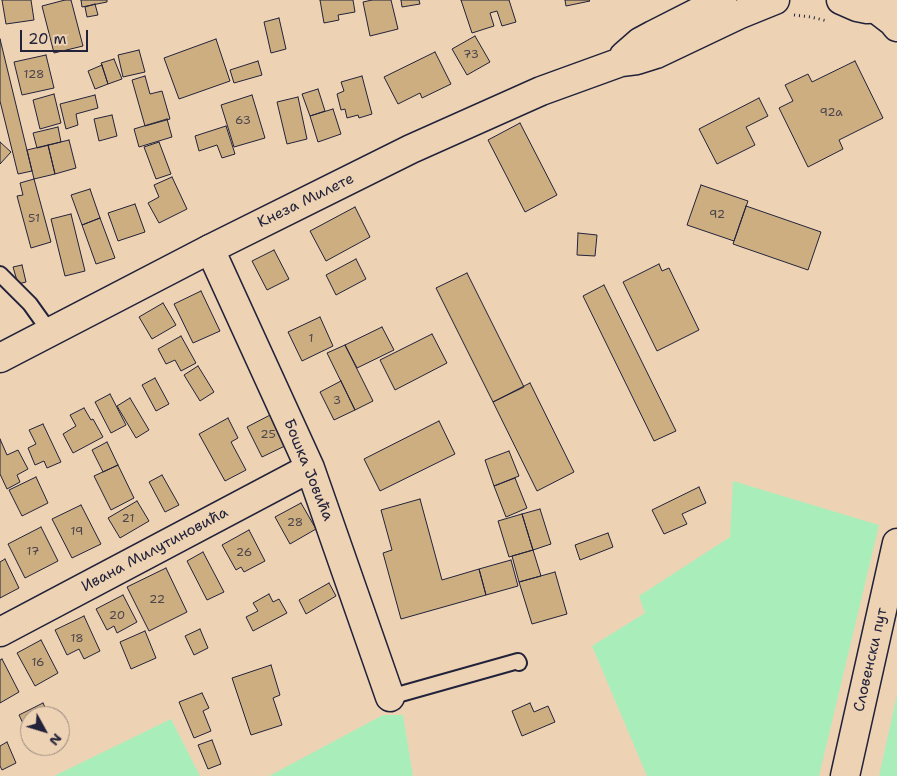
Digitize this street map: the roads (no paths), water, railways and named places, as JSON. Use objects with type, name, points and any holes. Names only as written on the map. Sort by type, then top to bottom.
[{"type":"street","name":"Кнеза Милете","points":[[621,62],[626,54],[640,42],[697,8],[722,0]]},
{"type":"street","name":"Кнеза Милете","points":[[0,358],[210,249],[411,149],[541,91],[621,62],[637,60],[656,54],[738,15],[775,0]]},
{"type":"street","points":[[841,0],[867,9],[887,6],[897,27]]},
{"type":"street","name":"Бошка Јовића","points":[[210,249],[310,468],[390,698]]},
{"type":"street","name":"Ивана Милутиновића","points":[[0,632],[310,468]]},
{"type":"street","name":"Словенски пут","points":[[845,776],[897,543]]},
{"type":"lane","points":[[0,274],[30,304],[50,332]]},
{"type":"lane","points":[[390,698],[518,660],[520,663]]}]
